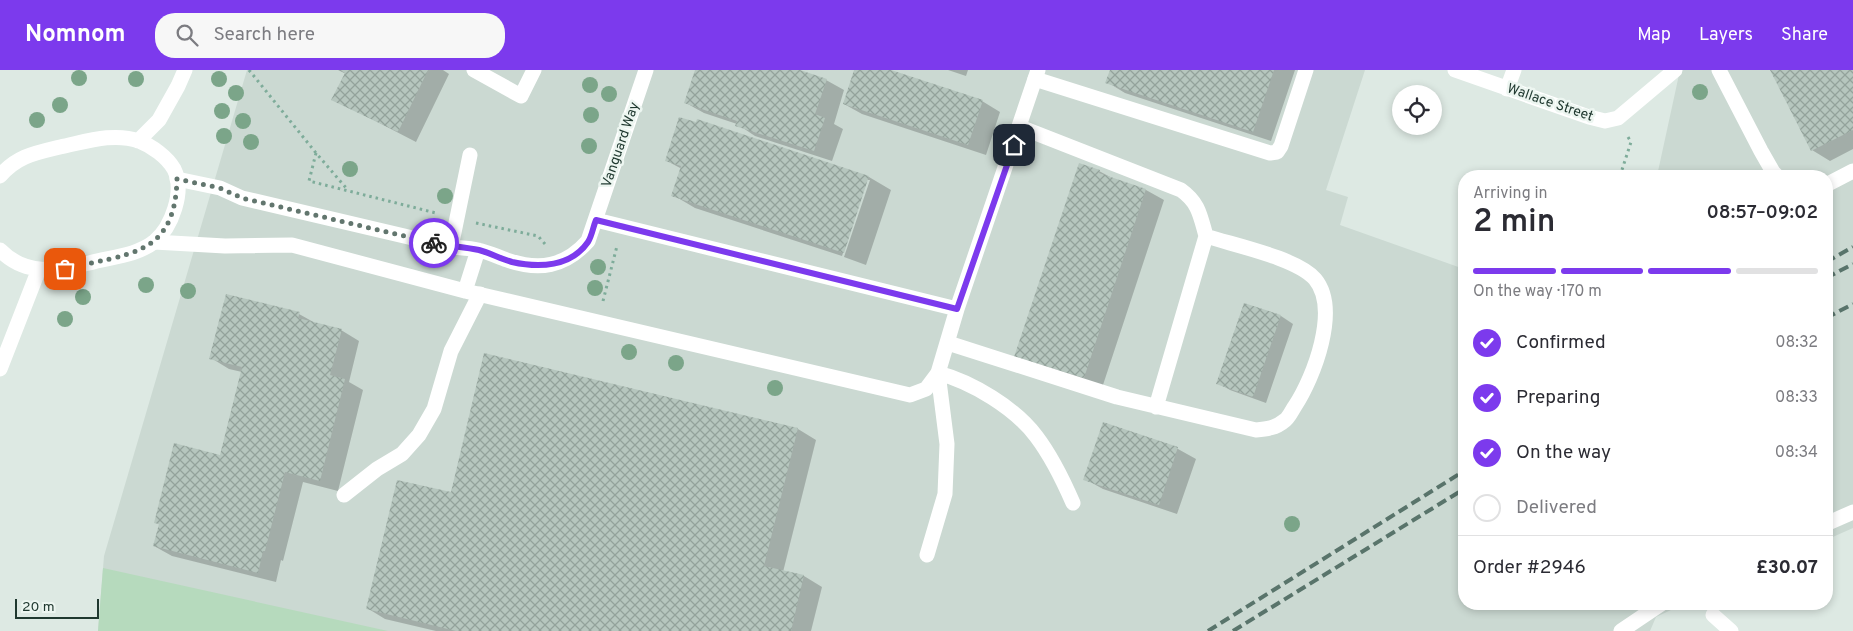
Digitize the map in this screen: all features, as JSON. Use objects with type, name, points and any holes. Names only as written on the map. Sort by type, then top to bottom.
[{"type":"street","points":[[138,141],[159,120],[185,70]]},
{"type":"street","points":[[474,70],[521,96],[534,70]]},
{"type":"street","name":"Vanguard Way","points":[[177,179],[220,188],[242,198],[451,247],[478,250],[530,266],[545,266],[561,262],[579,251],[588,241],[646,70]]},
{"type":"street","points":[[154,242],[225,246],[292,245],[465,291],[910,395],[926,389],[938,373],[957,309],[1037,74],[1270,153],[1277,152],[1281,146],[1306,70]]},
{"type":"street","name":"Wallace Street","points":[[1455,70],[1589,118],[1605,121],[1618,118]]},
{"type":"street","points":[[1507,88],[1514,70]]},
{"type":"street","points":[[1618,118],[1675,70]]},
{"type":"street","points":[[1719,70],[1772,170]]},
{"type":"street","points":[[1020,127],[1181,190],[1192,199],[1199,211],[1206,236],[1156,408]]},
{"type":"street","points":[[0,176],[21,157],[115,137],[138,141],[155,150],[167,160],[174,170],[177,179],[174,212],[167,226],[154,242],[134,252],[65,269],[40,270],[9,259],[0,250]]},
{"type":"street","points":[[451,247],[470,155]]},
{"type":"street","points":[[1833,181],[1853,171]]},
{"type":"street","points":[[596,220],[720,254],[854,287],[957,309]]},
{"type":"street","points":[[948,343],[1156,408],[1256,430],[1270,429],[1285,421],[1311,377],[1319,348],[1325,310],[1322,290],[1307,272],[1294,263],[1206,236]]},
{"type":"street","points":[[465,291],[478,250]]},
{"type":"street","points":[[0,369],[40,270]]},
{"type":"street","points":[[344,495],[377,469],[402,454],[419,435],[434,409],[451,351],[480,294]]},
{"type":"street","points":[[938,373],[958,378],[981,390],[1020,419],[1035,434],[1048,452],[1061,474],[1073,504]]},
{"type":"street","points":[[927,555],[945,494],[948,444],[938,373]]},
{"type":"street","points":[[1833,521],[1853,512]]},
{"type":"street","points":[[1621,631],[1652,610]]},
{"type":"street","points":[[1713,615],[1731,631]]},
{"type":"path","points":[[249,70],[316,154],[348,190]]},
{"type":"path","points":[[1618,118],[1631,142],[1622,170]]},
{"type":"path","points":[[309,181],[316,154]]},
{"type":"path","points":[[598,321],[622,226]]},
{"type":"shaded area","points":[[247,70],[1365,70],[1326,190],[1348,197],[1340,225],[1458,267],[1458,610],[1671,610],[1656,617],[1650,631],[98,631],[104,556]]},
{"type":"shaded area","points":[[1680,70],[1853,70],[1853,528],[1833,537],[1833,170],[1658,170]]},
{"type":"green space","points":[[103,568],[388,631],[98,631]]},
{"type":"building","points":[[339,70],[428,70],[398,132],[331,100],[345,73]]},
{"type":"building","points":[[695,70],[800,70],[827,79],[815,114],[825,118],[814,151],[735,126],[737,121],[684,103]]},
{"type":"building","points":[[854,70],[891,70],[983,100],[968,145],[843,104]]},
{"type":"building","points":[[1110,70],[1274,70],[1253,132],[1105,83]]},
{"type":"building","points":[[1770,70],[1853,70],[1853,130],[1811,151]]},
{"type":"building","points":[[679,117],[696,122],[697,119],[869,176],[844,253],[671,196],[681,166],[665,161]]},
{"type":"building","points":[[1079,163],[1100,170],[1099,173],[1146,189],[1084,378],[1014,357]]},
{"type":"building","points":[[226,294],[300,312],[298,318],[342,329],[330,375],[345,379],[320,481],[285,472],[258,573],[153,546],[159,524],[154,523],[174,443],[220,455],[242,367],[209,359]]},
{"type":"building","points":[[1244,303],[1281,315],[1253,397],[1216,384]]},
{"type":"building","points":[[484,353],[798,428],[764,566],[804,575],[791,631],[456,631],[366,609],[397,480],[451,492]]},
{"type":"building","points":[[1103,422],[1178,447],[1159,505],[1083,480]]},
{"type":"railway","points":[[1833,258],[1853,247]]},
{"type":"railway","points":[[1833,274],[1853,264]]},
{"type":"railway","points":[[1833,314],[1853,304]]},
{"type":"railway","points":[[1208,631],[1458,475]]},
{"type":"railway","points":[[1233,631],[1458,493]]},
{"type":"way so far","points":[[65,269],[134,252],[154,242],[167,226],[174,212],[177,197],[177,179],[220,188],[242,198],[434,243]]},
{"type":"route","points":[[434,243],[478,250],[530,266],[545,266],[561,262],[579,251],[588,241],[596,220],[957,309],[1014,145]]}]
